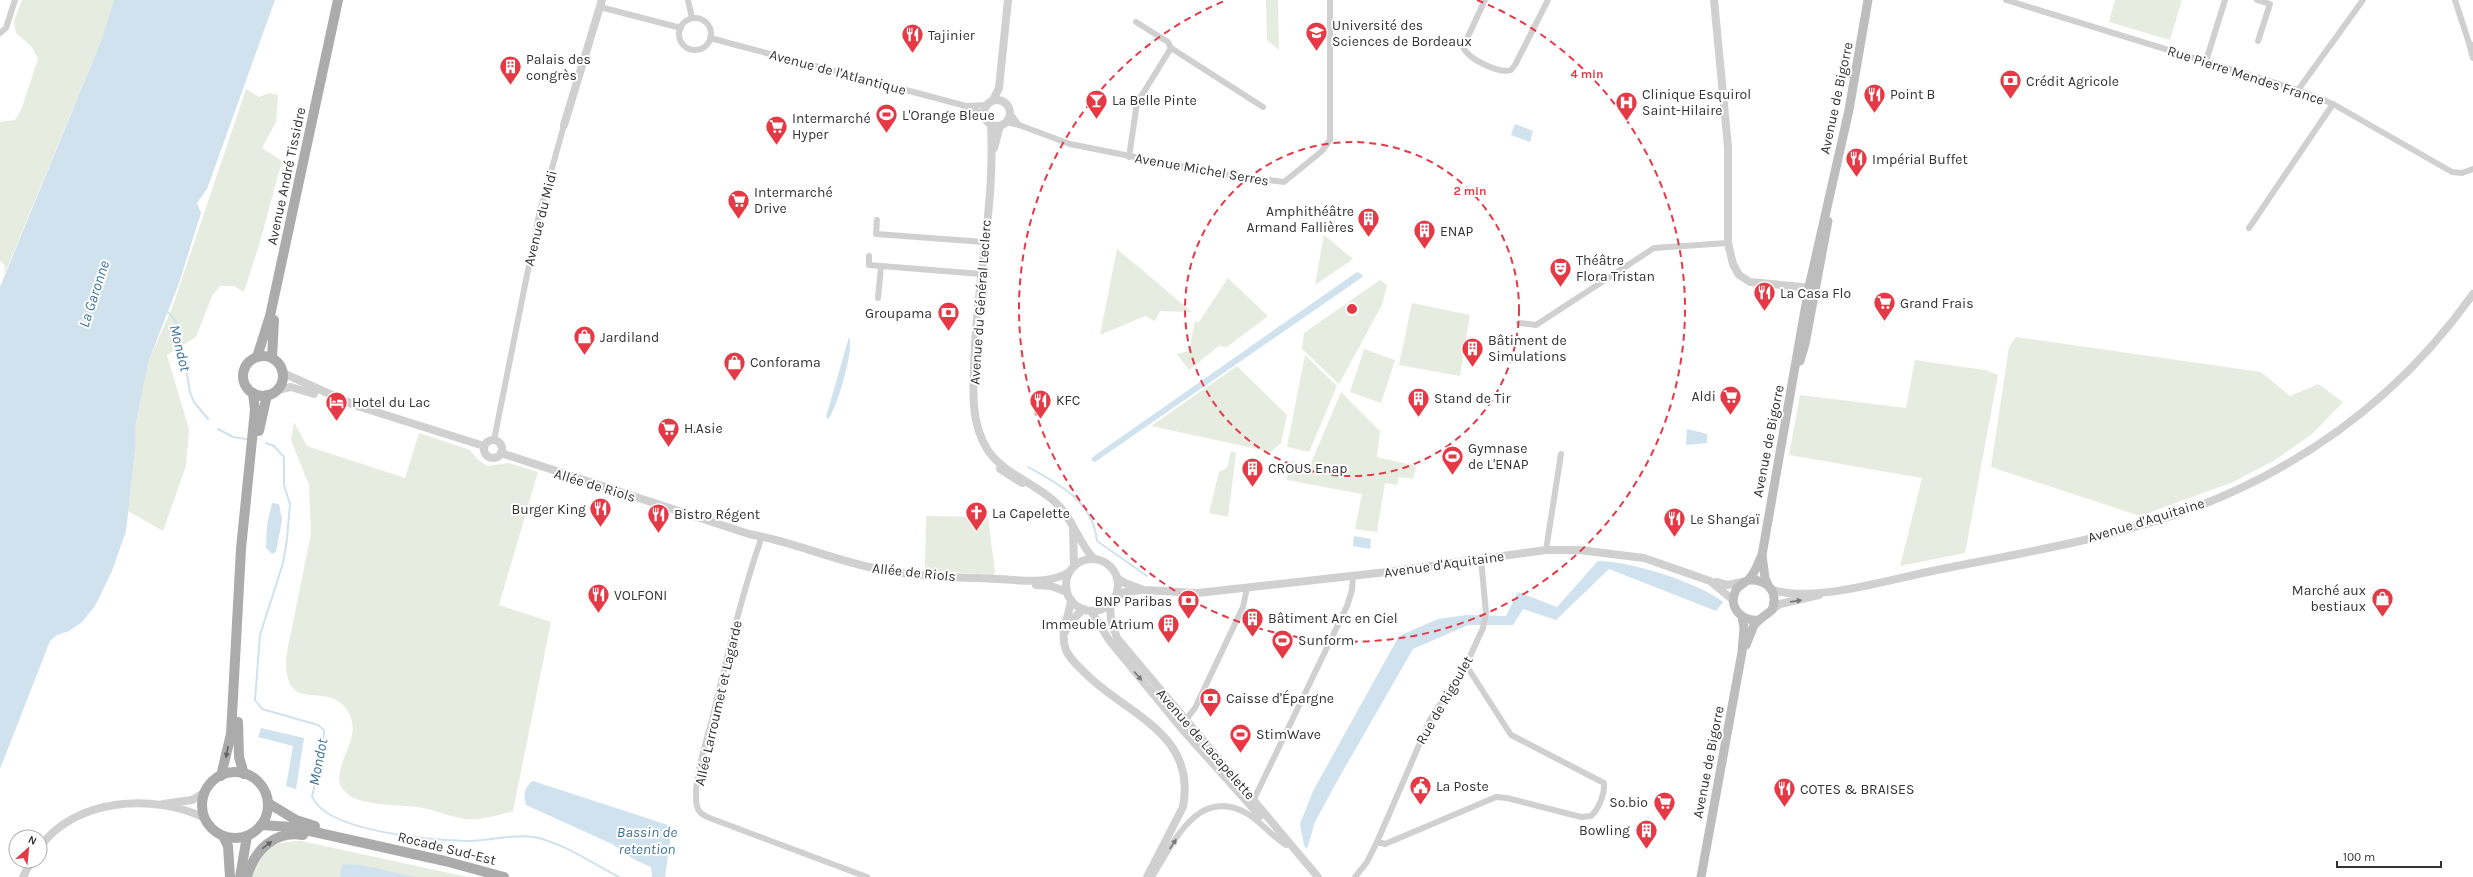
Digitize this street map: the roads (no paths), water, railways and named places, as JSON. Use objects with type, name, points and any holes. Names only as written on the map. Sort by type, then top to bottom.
[{"type":"main road","name":"Avenue André Tissidre","points":[[257,357],[270,316],[338,0]]},
{"type":"main road","name":"Avenue André Tissidre","points":[[272,358],[273,324],[286,254],[345,0]]},
{"type":"main road","name":"Avenue de Bigorre","points":[[1770,588],[1765,578],[1762,555],[1794,380],[1797,349],[1811,288],[1824,210],[1829,201],[1849,110],[1868,0]]},
{"type":"main road","name":"Avenue de Bigorre","points":[[1794,380],[1807,334],[1826,237],[1830,212],[1829,201]]},
{"type":"main road","points":[[1807,334],[1805,328],[1811,288]]},
{"type":"main road","points":[[221,776],[231,734],[241,549],[255,410],[253,393],[246,385],[244,374],[247,364],[257,357],[272,358],[279,364],[283,373],[281,385],[277,390],[267,395],[253,393]]},
{"type":"main road","points":[[244,774],[239,757],[237,731],[240,620],[254,461],[262,413],[267,395]]},
{"type":"main road","name":"Avenue de Bigorre","points":[[1747,580],[1762,555]]},
{"type":"main road","points":[[1756,579],[1770,588],[1775,604],[1772,610],[1759,620],[1742,617],[1737,612],[1733,600],[1736,590],[1747,580],[1756,579]]},
{"type":"main road","name":"Avenue de Bigorre","points":[[1700,877],[1742,652],[1744,628],[1742,617]]},
{"type":"main road","name":"Avenue de Bigorre","points":[[1742,652],[1754,625],[1759,620]]},
{"type":"main road","points":[[228,773],[244,774],[261,785],[268,804],[267,815],[262,826],[247,836],[239,838],[223,836],[212,829],[205,818],[202,802],[204,793],[214,780],[221,776],[228,773]]},
{"type":"main road","name":"Rocade Sud-Est","points":[[268,804],[296,820],[384,848]]},
{"type":"main road","name":"Rocade Sud-Est","points":[[262,826],[292,827],[445,861],[504,877]]},
{"type":"main road","points":[[247,877],[253,860],[264,846],[283,835],[292,833],[370,850],[384,848]]},
{"type":"main road","points":[[223,836],[228,846],[230,877]]},
{"type":"main road","points":[[240,877],[247,836]]},
{"type":"street","points":[[2,32],[15,0]]},
{"type":"street","points":[[688,0],[692,18]]},
{"type":"street","points":[[1008,0],[999,88],[993,100],[986,105],[984,114],[991,125],[1003,124],[1010,113]]},
{"type":"street","name":"Avenue Michel Serres","points":[[1003,124],[1019,125],[1064,143],[1129,157],[1278,182],[1290,178],[1322,151],[1330,140],[1330,0]]},
{"type":"street","points":[[1485,0],[1463,47],[1467,54],[1503,72],[1511,70],[1515,65],[1548,0]]},
{"type":"street","points":[[1714,0],[1728,152],[1728,243],[1736,271],[1744,280],[1811,288]]},
{"type":"street","name":"Rue Pierre Mendes France","points":[[2006,0],[2298,90],[2333,104],[2452,172],[2462,173],[2473,169]]},
{"type":"street","points":[[2206,61],[2225,0]]},
{"type":"street","points":[[2257,0],[2270,4],[2258,41]]},
{"type":"street","points":[[2298,90],[2363,0]]},
{"type":"street","points":[[2455,0],[2471,45],[2473,58]]},
{"type":"street","points":[[601,4],[680,28]]},
{"type":"street","name":"Avenue du Midi","points":[[494,440],[539,215],[564,125],[601,4]]},
{"type":"street","points":[[692,18],[707,23],[710,38],[706,46],[692,49],[681,41],[680,28],[685,22],[692,18]]},
{"type":"street","points":[[1136,22],[1168,42],[1171,48],[1263,107]]},
{"type":"street","name":"Avenue de l'Atlantique","points":[[710,38],[966,106],[984,114]]},
{"type":"street","points":[[1129,157],[1137,103],[1171,48]]},
{"type":"street","points":[[999,88],[1004,102],[1019,125]]},
{"type":"street","points":[[993,100],[1004,102]]},
{"type":"street","points":[[2250,228],[2333,104]]},
{"type":"street","name":"Avenue de l'Atlantique","points":[[966,106],[986,105]]},
{"type":"street","name":"Avenue du Général Leclerc","points":[[992,155],[1003,124]]},
{"type":"street","name":"Avenue du Général Leclerc","points":[[991,125],[992,155],[981,274],[973,390],[978,427],[988,450],[1003,465],[1030,486],[1055,502],[1065,513],[1084,547],[1094,559]]},
{"type":"street","points":[[877,220],[876,234],[984,242]]},
{"type":"street","points":[[1519,323],[1536,325],[1654,248],[1728,243]]},
{"type":"street","points":[[869,256],[869,265],[881,267],[981,274]]},
{"type":"street","points":[[878,298],[881,267]]},
{"type":"street","name":"Avenue d'Aquitaine","points":[[1770,588],[1821,594],[2103,536],[2191,509],[2250,484],[2285,467],[2320,444],[2387,392],[2428,352],[2473,294]]},
{"type":"street","points":[[283,373],[301,383],[354,404]]},
{"type":"street","points":[[277,390],[290,387],[354,404],[484,446]]},
{"type":"street","points":[[494,440],[501,445],[501,453],[497,458],[488,457],[484,453],[484,446],[488,441],[494,440]]},
{"type":"street","name":"Allée de Riols","points":[[501,453],[596,485],[762,536],[851,562],[898,573],[1052,580],[1072,569]]},
{"type":"street","points":[[1546,550],[1562,454]]},
{"type":"street","name":"Avenue du Général Leclerc","points":[[1072,527],[1072,569]]},
{"type":"street","name":"Allée de Riols","points":[[762,536],[844,564],[884,573],[929,579],[1051,586],[1067,592]]},
{"type":"street","name":"Allée Larroumet et Lagarde","points":[[762,536],[731,639],[698,776],[697,807],[700,813],[706,817],[867,877]]},
{"type":"street","name":"Avenue d'Aquitaine","points":[[1112,600],[1125,592],[1144,590],[1198,593],[1352,576],[1546,550],[1579,550],[1633,556],[1710,581],[1733,600]]},
{"type":"street","points":[[1094,559],[1108,564],[1117,578],[1117,591],[1112,600],[1098,610],[1088,610],[1071,600],[1067,592],[1072,569],[1080,562],[1094,559]]},
{"type":"street","name":"Rue de Rigoulet","points":[[1355,877],[1367,862],[1378,842],[1430,720],[1466,665],[1483,628],[1486,613],[1481,559]]},
{"type":"street","points":[[1254,799],[1347,606],[1352,590],[1352,576]]},
{"type":"street","name":"Avenue d'Aquitaine","points":[[1117,578],[1125,584],[1144,590]]},
{"type":"street","points":[[1710,581],[1728,585],[1747,580]]},
{"type":"street","points":[[1185,721],[1195,708],[1240,614],[1247,595],[1247,588]]},
{"type":"street","points":[[1772,610],[1780,604],[1821,594]]},
{"type":"street","points":[[1071,600],[1062,636],[1067,652],[1076,664],[1103,690],[1161,731],[1172,746],[1181,764],[1185,794],[1183,807],[1147,877]]},
{"type":"street","name":"Avenue de Lacapelette","points":[[1112,600],[1111,620],[1117,638],[1185,721],[1254,799],[1318,877]]},
{"type":"street","points":[[1062,636],[1073,619],[1088,610]]},
{"type":"street","name":"Avenue de Lacapelette","points":[[1088,610],[1109,640],[1182,729],[1286,845],[1310,877]]},
{"type":"street","points":[[1378,842],[1385,844],[1496,797],[1507,798],[1581,817],[1591,816],[1597,809],[1604,790],[1604,783],[1512,735],[1466,665]]},
{"type":"street","points":[[48,839],[66,822],[91,811],[108,806],[155,805],[192,800],[204,793]]},
{"type":"street","points":[[155,805],[190,812],[205,818]]},
{"type":"street","points":[[1152,877],[1186,826],[1198,813],[1212,807],[1228,806],[1241,810],[1262,825],[1274,838],[1286,845]]},
{"type":"street","points":[[1361,877],[1367,862]]},
{"type":"water","name":"La Garonne","points":[[114,0],[275,0],[207,189],[197,203],[201,213],[179,283],[149,360],[135,427],[135,451],[126,531],[112,571],[95,606],[82,622],[69,631],[57,635],[50,641],[0,769],[0,287],[101,41]]},
{"type":"water","points":[[1515,124],[1533,131],[1530,142],[1511,135]]},
{"type":"water","points":[[1357,272],[1363,275],[1361,278],[1095,462],[1091,460],[1094,456]]},
{"type":"water","points":[[849,337],[850,352],[844,378],[836,403],[828,419],[826,417]]},
{"type":"water","points":[[1687,429],[1707,434],[1707,443],[1686,445]]},
{"type":"water","points":[[272,503],[279,504],[282,520],[276,552],[272,554],[266,548],[267,525]]},
{"type":"water","points":[[1354,536],[1371,539],[1370,549],[1353,546]]},
{"type":"water","points":[[1598,561],[1627,565],[1663,574],[1681,580],[1712,594],[1723,602],[1716,611],[1609,569],[1556,620],[1523,609],[1513,625],[1468,625],[1413,649],[1315,822],[1307,849],[1304,845],[1300,824],[1313,791],[1399,636],[1438,619],[1467,615],[1506,616],[1518,592],[1557,607]]},
{"type":"water","points":[[261,728],[304,738],[296,789],[286,786],[293,746],[258,737]]},
{"type":"water","name":"Bassin de retention","points":[[533,781],[668,825],[671,834],[665,877],[652,877],[651,867],[635,860],[612,844],[526,805],[525,792],[530,783]]},
{"type":"water","points":[[343,864],[360,865],[415,877],[340,877]]},
{"type":"waterway","name":"Mondot","points":[[166,310],[175,320],[180,332],[190,392],[194,402],[208,419]]},
{"type":"waterway","points":[[218,429],[233,437],[246,439]]},
{"type":"waterway","name":"Mondot","points":[[266,443],[274,446],[284,457],[284,485],[290,504],[283,563],[260,635],[255,700],[262,709],[318,725],[324,730],[323,754],[312,796],[321,808],[337,818],[358,826],[406,836],[467,841],[517,836],[534,837],[567,849],[619,877]]},
{"type":"waterway","points":[[1028,467],[1063,488],[1073,496],[1089,515],[1094,527],[1097,541],[1147,576]]},
{"type":"place","name":"Université des Sciences de Bordeaux","points":[[1317,52]]},
{"type":"place","name":"Tajinier","points":[[913,54]]},
{"type":"place","name":"Palais des congrès","points":[[511,86]]},
{"type":"place","name":"Crédit Agricole","points":[[2011,100]]},
{"type":"place","name":"Point B","points":[[1875,114]]},
{"type":"place","name":"La Belle Pinte","points":[[1097,120]]},
{"type":"place","name":"Clinique Esquirol Saint-Hilaire","points":[[1627,122]]},
{"type":"place","name":"L'Orange Bleue","points":[[886,134]]},
{"type":"place","name":"Intermarché Hyper","points":[[776,146]]},
{"type":"place","name":"Impérial Buffet","points":[[1856,178]]},
{"type":"place","name":"Intermarché Drive","points":[[739,220]]},
{"type":"place","name":"Amphithéâtre Armand Fallières","points":[[1369,238]]},
{"type":"place","name":"ENAP","points":[[1424,250]]},
{"type":"place","name":"Théâtre Flora Tristan","points":[[1561,288]]},
{"type":"place","name":"La Casa Flo","points":[[1765,312]]},
{"type":"place","name":"Grand Frais","points":[[1885,322]]},
{"type":"place","name":"Groupama","points":[[948,332]]},
{"type":"place","name":"Jardiland","points":[[584,356]]},
{"type":"place","name":"Bâtiment de Simulations","points":[[1472,368]]},
{"type":"place","name":"Conforama","points":[[734,382]]},
{"type":"place","name":"Aldi","points":[[1731,416]]},
{"type":"place","name":"Stand de Tir","points":[[1419,418]]},
{"type":"place","name":"KFC","points":[[1040,420]]},
{"type":"place","name":"Hotel du Lac","points":[[336,422]]},
{"type":"place","name":"H.Asie","points":[[668,448]]},
{"type":"place","name":"Gymnase de L'ENAP","points":[[1453,476]]},
{"type":"place","name":"CROUS Enap","points":[[1252,488]]},
{"type":"place","name":"Burger King","points":[[601,528]]},
{"type":"place","name":"La Capelette","points":[[977,532]]},
{"type":"place","name":"Bistro Régent","points":[[659,534]]},
{"type":"place","name":"Le Shangaï","points":[[1674,538]]},
{"type":"place","name":"VOLFONI","points":[[599,614]]},
{"type":"place","name":"Marché aux bestiaux","points":[[2382,618]]},
{"type":"place","name":"BNP Paribas","points":[[1188,620]]},
{"type":"place","name":"Bâtiment Arc en Ciel","points":[[1253,638]]},
{"type":"place","name":"Immeuble Atrium","points":[[1169,644]]},
{"type":"place","name":"Sunform","points":[[1283,660]]},
{"type":"place","name":"Caisse d'Épargne","points":[[1210,718]]},
{"type":"place","name":"StimWave","points":[[1240,754]]},
{"type":"place","name":"La Poste","points":[[1420,806]]},
{"type":"place","name":"COTES & BRAISES","points":[[1784,808]]},
{"type":"place","name":"So.bio","points":[[1664,822]]},
{"type":"place","name":"Bowling","points":[[1646,850]]}]
